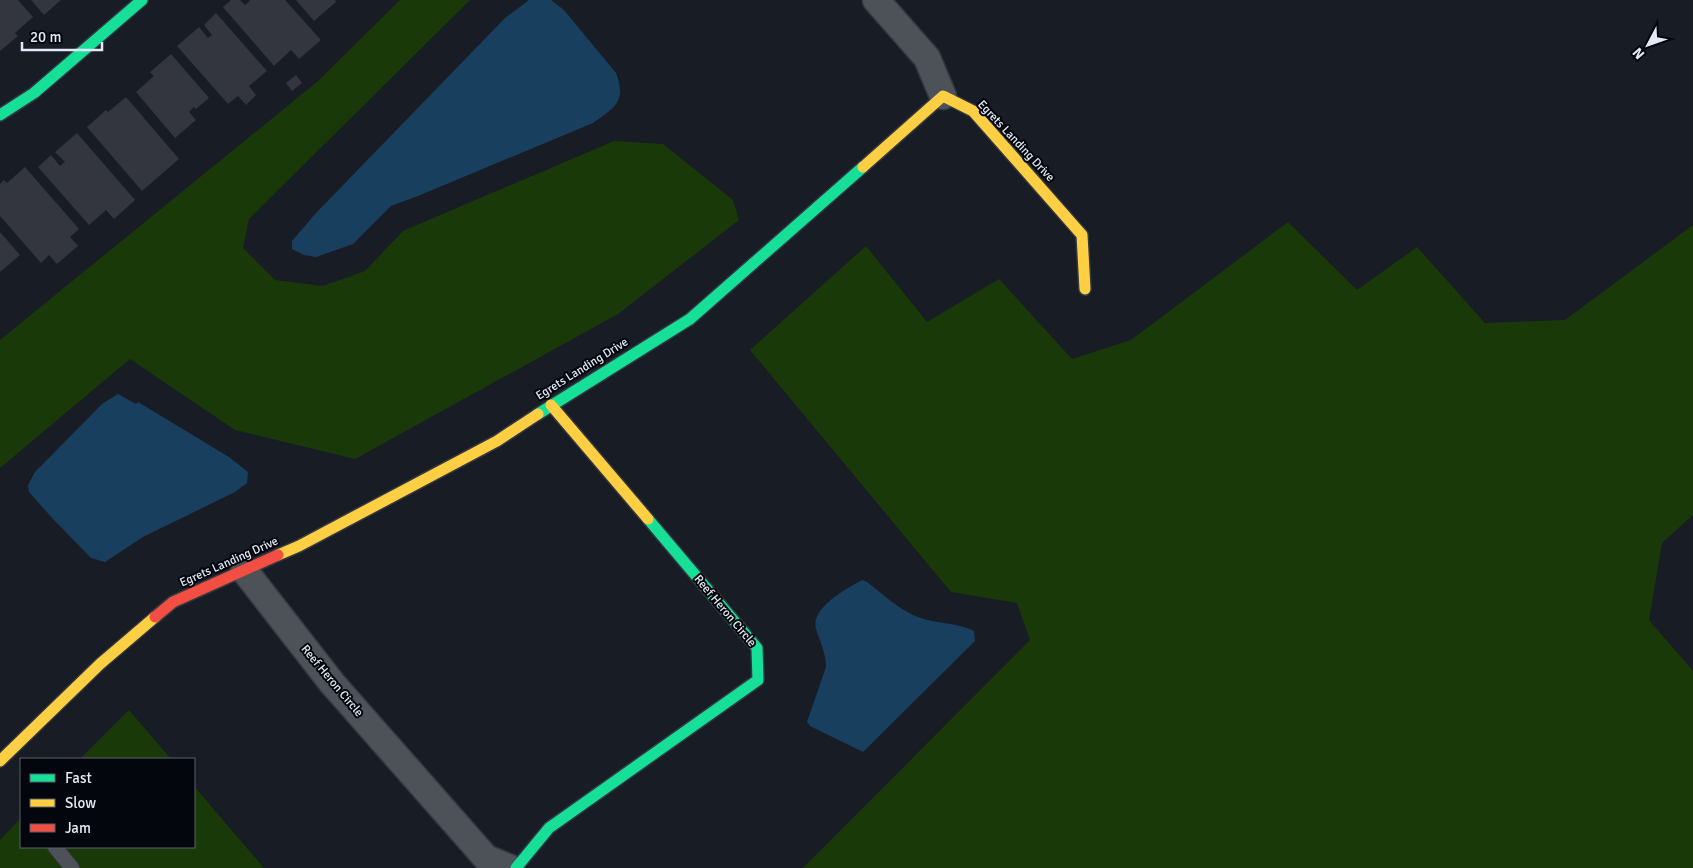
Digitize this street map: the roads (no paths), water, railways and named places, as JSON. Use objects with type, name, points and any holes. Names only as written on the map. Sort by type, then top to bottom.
[{"type":"street","points":[[0,115],[34,94],[142,0]]},
{"type":"street","points":[[876,0],[927,58],[943,96]]},
{"type":"street","name":"Egrets Landing Drive","points":[[0,761],[100,664],[173,602],[299,546],[497,441],[551,405],[690,319],[943,96],[973,111],[1082,235],[1085,289]]},
{"type":"street","name":"Reef Heron Circle","points":[[516,868],[549,828],[758,680],[757,648],[551,405]]},
{"type":"street","name":"Reef Heron Circle","points":[[244,570],[332,683],[486,858],[510,868]]},
{"type":"lane","points":[[55,848],[72,868]]},
{"type":"water","points":[[529,0],[551,0],[564,10],[616,73],[620,91],[619,98],[612,108],[593,123],[391,206],[353,244],[316,257],[304,255],[292,249],[292,241],[316,213],[505,18]]},
{"type":"water","points":[[118,394],[136,404],[138,402],[229,457],[248,472],[247,483],[235,492],[143,537],[105,562],[91,558],[29,492],[28,485],[35,472],[102,404]]},
{"type":"water","points":[[862,580],[911,614],[974,631],[975,641],[863,752],[810,726],[807,722],[826,667],[824,652],[816,629],[818,614],[831,600]]}]
